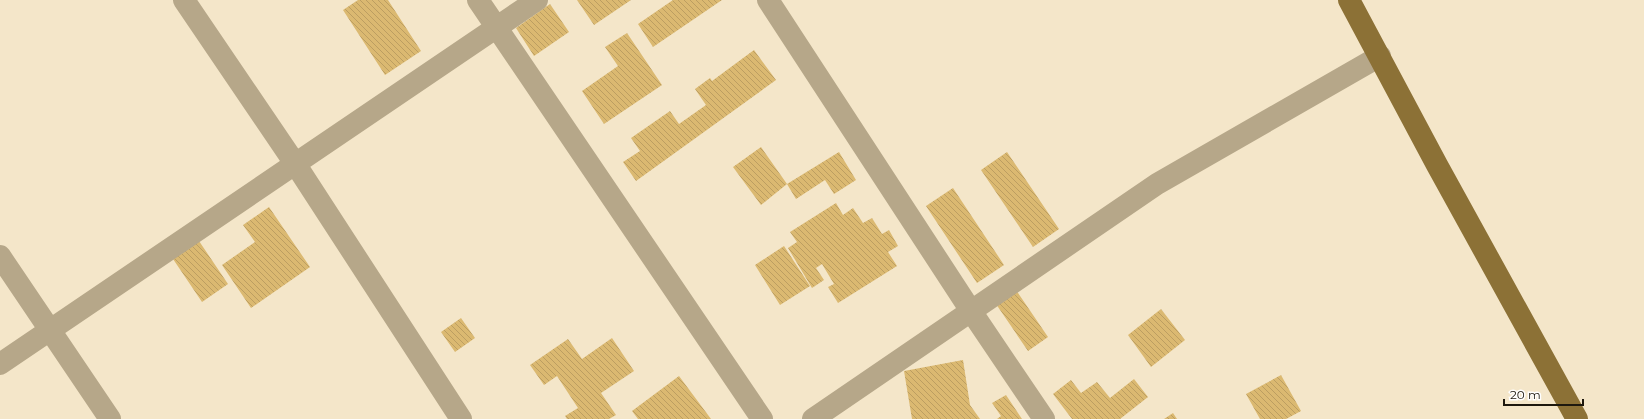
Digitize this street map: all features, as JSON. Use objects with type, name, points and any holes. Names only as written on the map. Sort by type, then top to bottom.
[{"type":"main road","points":[[1349,0],[1437,165],[1578,419]]},
{"type":"street","points":[[184,0],[296,165],[461,419]]},
{"type":"street","points":[[478,0],[762,419]]},
{"type":"street","points":[[0,364],[296,165],[537,0]]},
{"type":"street","points":[[768,0],[971,311],[1044,419]]},
{"type":"street","points":[[814,419],[1157,184],[1380,56]]},
{"type":"street","points":[[0,256],[110,419]]},
{"type":"building","points":[[358,0],[388,0],[421,51],[385,75],[343,10]]},
{"type":"building","points":[[577,0],[631,0],[594,25]]},
{"type":"building","points":[[673,0],[722,0],[653,47],[638,24]]},
{"type":"building","points":[[550,4],[569,32],[534,56],[516,28]]},
{"type":"building","points":[[627,33],[662,85],[604,124],[582,91],[618,66],[605,47]]},
{"type":"building","points":[[754,50],[776,80],[636,181],[623,162],[640,151],[631,138],[670,111],[679,124],[706,105],[695,89],[710,78],[712,81]]},
{"type":"building","points":[[761,147],[787,184],[761,205],[733,167]]},
{"type":"building","points":[[839,152],[856,180],[834,194],[825,180],[796,199],[787,184]]},
{"type":"building","points":[[1007,152],[1059,229],[1033,247],[981,170]]},
{"type":"building","points":[[953,188],[1004,265],[977,283],[926,206]]},
{"type":"building","points":[[836,203],[843,215],[853,208],[863,223],[872,218],[882,234],[889,230],[898,246],[888,252],[897,266],[838,303],[828,287],[834,284],[822,264],[816,268],[824,280],[812,288],[788,248],[797,242],[790,232]]},
{"type":"building","points":[[269,207],[310,267],[251,308],[222,265],[255,242],[243,225]]},
{"type":"building","points":[[199,241],[228,284],[202,302],[173,259]]},
{"type":"building","points":[[784,246],[810,286],[780,305],[755,265]]},
{"type":"building","points":[[1016,290],[1048,337],[1028,351],[996,304]]},
{"type":"building","points":[[1161,309],[1185,340],[1151,367],[1128,335]]},
{"type":"building","points":[[461,318],[475,338],[455,352],[441,332]]},
{"type":"building","points":[[612,338],[634,371],[601,393],[616,415],[609,419],[567,419],[565,416],[578,408],[557,376],[544,385],[530,365],[568,339],[582,359]]},
{"type":"building","points":[[963,360],[970,405],[980,419],[912,419],[904,371]]},
{"type":"building","points":[[1281,375],[1301,411],[1286,419],[1260,419],[1246,394]]},
{"type":"building","points":[[679,376],[711,419],[638,419],[632,411]]},
{"type":"building","points":[[1134,379],[1148,397],[1120,419],[1072,419],[1053,394],[1071,380],[1081,393],[1097,382],[1110,398]]},
{"type":"building","points":[[1006,395],[1022,419],[997,419],[1001,416],[992,403]]},
{"type":"building","points":[[1173,413],[1177,419],[1164,419]]}]
